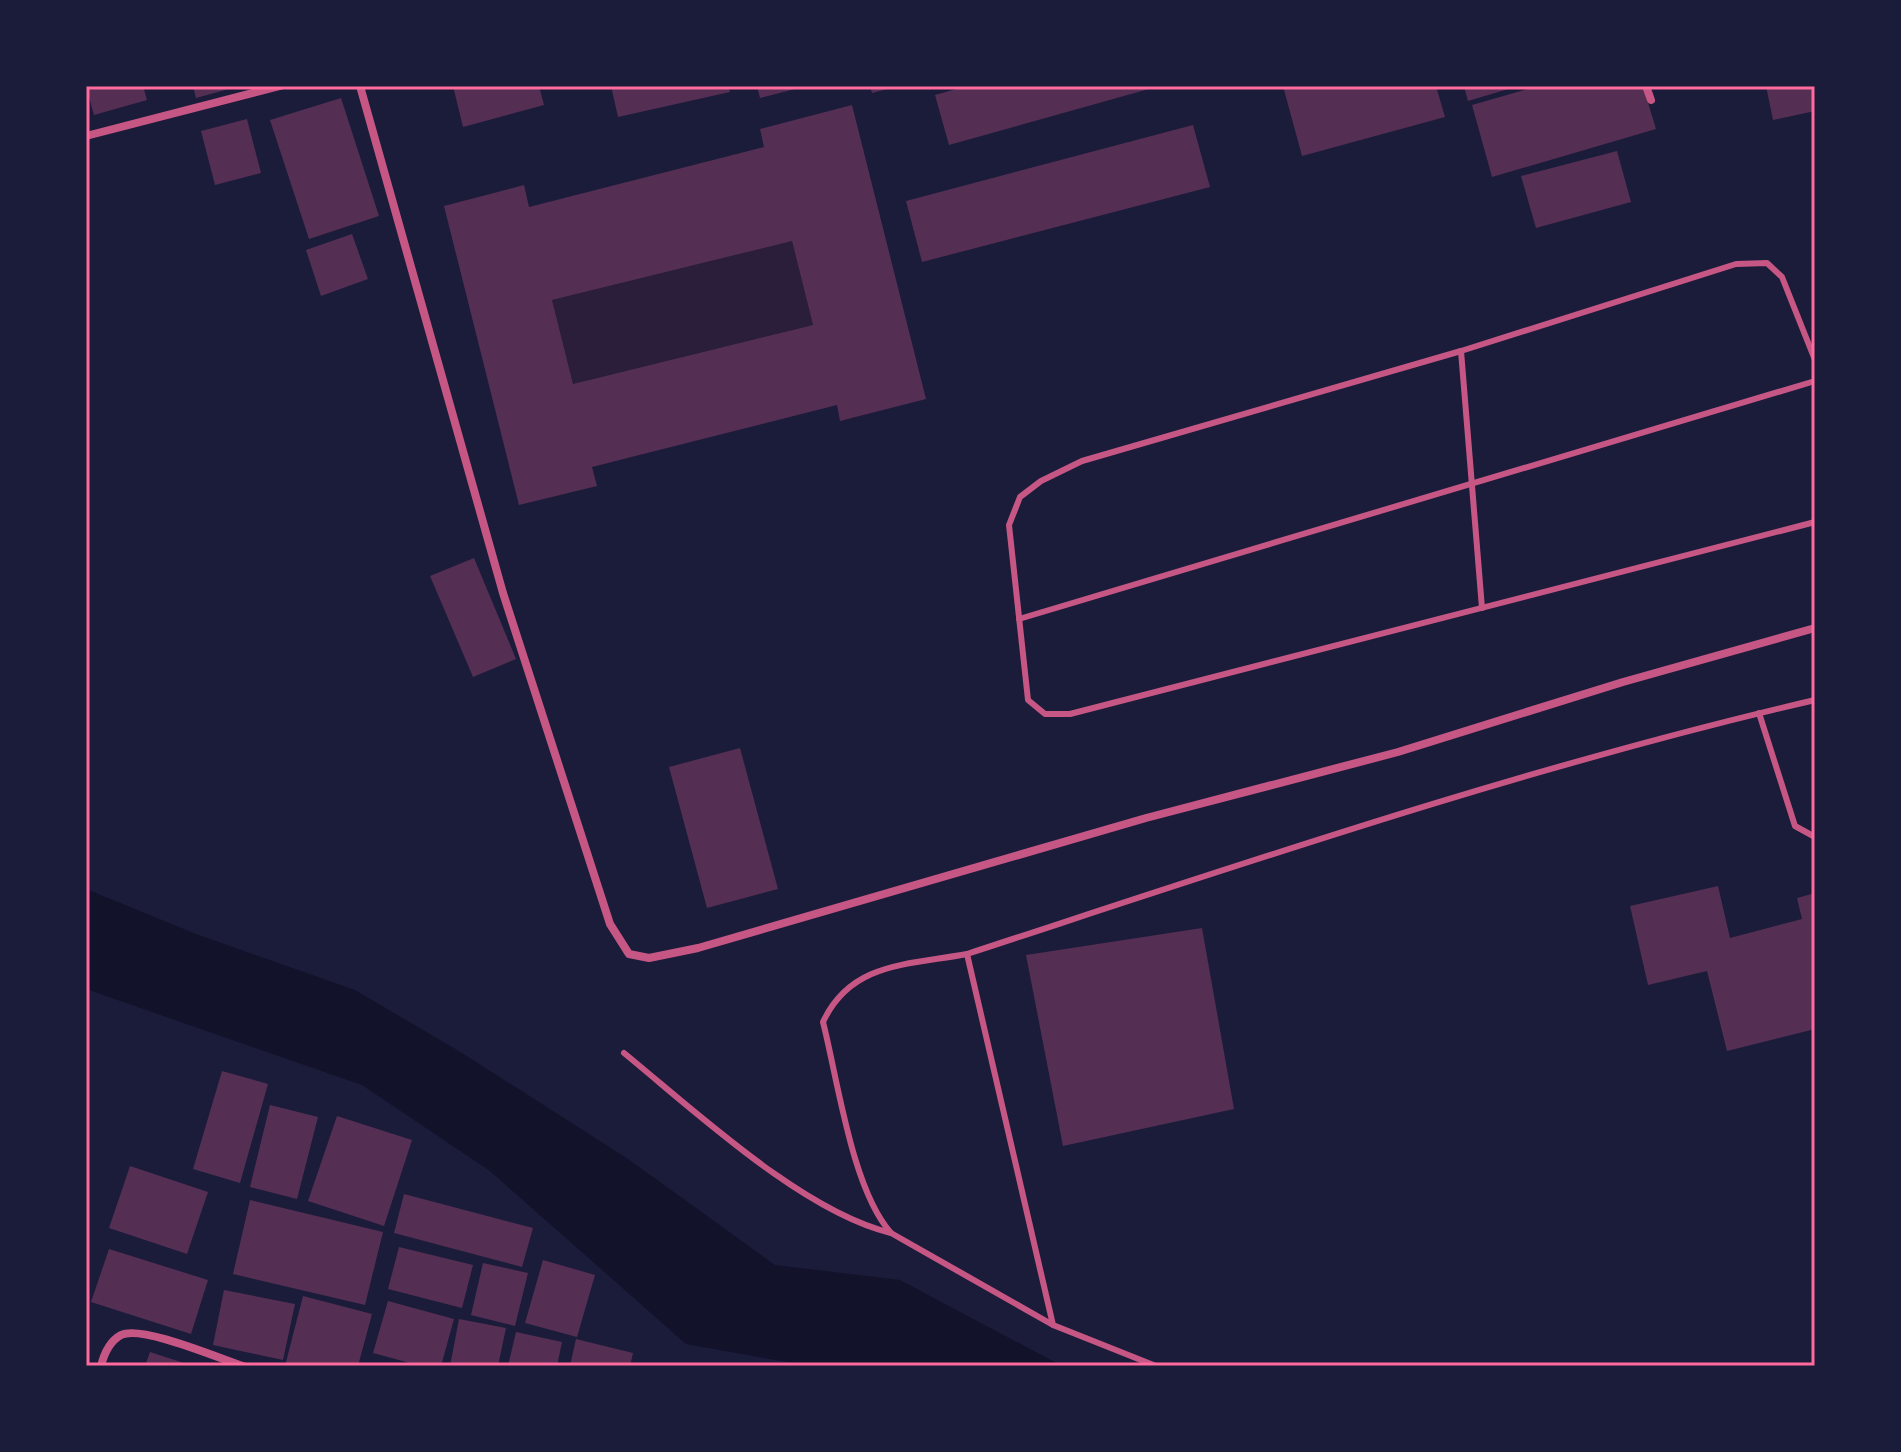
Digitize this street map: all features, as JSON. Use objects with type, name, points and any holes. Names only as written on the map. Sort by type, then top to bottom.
[{"type":"street","points":[[86,136],[280,86]]},
{"type":"street","points":[[360,86],[503,593],[610,924],[629,954],[649,958],[698,948],[1146,818],[1398,752],[1815,628]]},
{"type":"street","points":[[1646,86],[1651,100]]},
{"type":"street","points":[[101,1366],[104,1355],[119,1336],[138,1332],[243,1366]]},
{"type":"lane","points":[[1815,360],[1782,277],[1767,263],[1736,264],[1461,351],[1082,461],[1041,481],[1020,497],[1009,525],[1028,700],[1045,714],[1056,716],[1815,522]]},
{"type":"lane","points":[[1461,351],[1482,608]]},
{"type":"lane","points":[[1019,619],[1815,381]]},
{"type":"lane","points":[[891,1233],[877,1216],[865,1189],[823,1022],[834,997],[867,976],[880,970],[967,954],[1404,812],[1657,737],[1815,700]]},
{"type":"lane","points":[[1759,713],[1795,826],[1815,837]]},
{"type":"lane","points":[[967,954],[1053,1325]]},
{"type":"lane","points":[[624,1053],[762,1165],[863,1226],[891,1233],[1053,1325],[1156,1366]]},
{"type":"shaded area","points":[[792,241],[813,325],[573,384],[552,300]]},
{"type":"shaded area","points":[[86,889],[196,934],[355,990],[462,1053],[628,1159],[775,1265],[900,1280],[1062,1366],[809,1366],[686,1344],[490,1171],[362,1085],[86,989]]},
{"type":"building","points":[[86,86],[143,86],[147,100],[94,115]]},
{"type":"building","points":[[193,86],[236,86],[236,87],[196,98]]},
{"type":"building","points":[[453,86],[539,86],[544,105],[463,127]]},
{"type":"building","points":[[611,86],[728,86],[730,92],[618,117]]},
{"type":"building","points":[[757,86],[803,86],[803,87],[760,98]]},
{"type":"building","points":[[870,86],[895,86],[895,87],[872,93]]},
{"type":"building","points":[[967,86],[1156,87],[949,145],[935,95]]},
{"type":"building","points":[[1283,86],[1436,86],[1445,117],[1302,156]]},
{"type":"building","points":[[1464,86],[1515,86],[1515,87],[1468,101]]},
{"type":"building","points":[[1538,86],[1643,86],[1656,129],[1492,177],[1472,105]]},
{"type":"building","points":[[1766,86],[1815,86],[1815,111],[1773,120]]},
{"type":"building","points":[[341,98],[379,216],[309,239],[270,120]]},
{"type":"building","points":[[852,105],[926,399],[840,421],[837,405],[592,467],[597,486],[519,505],[444,206],[524,185],[529,207],[764,147],[760,129]],"holes":[[[792,241],[813,325],[573,384],[552,300]]]},
{"type":"building","points":[[247,119],[261,173],[215,185],[201,131]]},
{"type":"building","points":[[1193,125],[1210,187],[922,262],[906,201]]},
{"type":"building","points":[[1617,151],[1631,202],[1536,228],[1521,176]]},
{"type":"building","points":[[352,234],[368,279],[321,296],[306,250]]},
{"type":"building","points":[[474,558],[516,659],[473,677],[430,576]]},
{"type":"building","points":[[740,748],[778,889],[707,908],[669,767]]},
{"type":"building","points":[[1718,886],[1730,938],[1802,919],[1797,898],[1815,893],[1815,1029],[1727,1051],[1707,971],[1648,985],[1630,906]]},
{"type":"building","points":[[1202,928],[1234,1109],[1063,1146],[1026,955]]},
{"type":"building","points":[[222,1071],[268,1084],[240,1183],[193,1169]]},
{"type":"building","points":[[270,1105],[318,1117],[297,1199],[250,1187]]},
{"type":"building","points":[[337,1116],[412,1140],[384,1226],[308,1201]]},
{"type":"building","points":[[130,1166],[208,1192],[187,1254],[109,1228]]},
{"type":"building","points":[[404,1194],[533,1228],[522,1267],[394,1233]]},
{"type":"building","points":[[250,1200],[383,1232],[365,1305],[233,1274]]},
{"type":"building","points":[[399,1247],[473,1265],[462,1308],[388,1289]]},
{"type":"building","points":[[109,1249],[208,1280],[191,1334],[91,1302]]},
{"type":"building","points":[[543,1260],[595,1275],[577,1337],[525,1323]]},
{"type":"building","points":[[483,1263],[528,1273],[515,1326],[471,1315]]},
{"type":"building","points":[[224,1290],[295,1304],[283,1360],[213,1345]]},
{"type":"building","points":[[303,1296],[372,1314],[358,1366],[285,1366]]},
{"type":"building","points":[[388,1301],[454,1319],[441,1366],[421,1366],[373,1353]]},
{"type":"building","points":[[459,1319],[506,1328],[498,1366],[450,1366]]},
{"type":"building","points":[[516,1332],[562,1342],[557,1366],[508,1366]]},
{"type":"building","points":[[576,1339],[633,1353],[630,1366],[570,1366]]},
{"type":"building","points":[[150,1352],[190,1365],[145,1366]]}]
